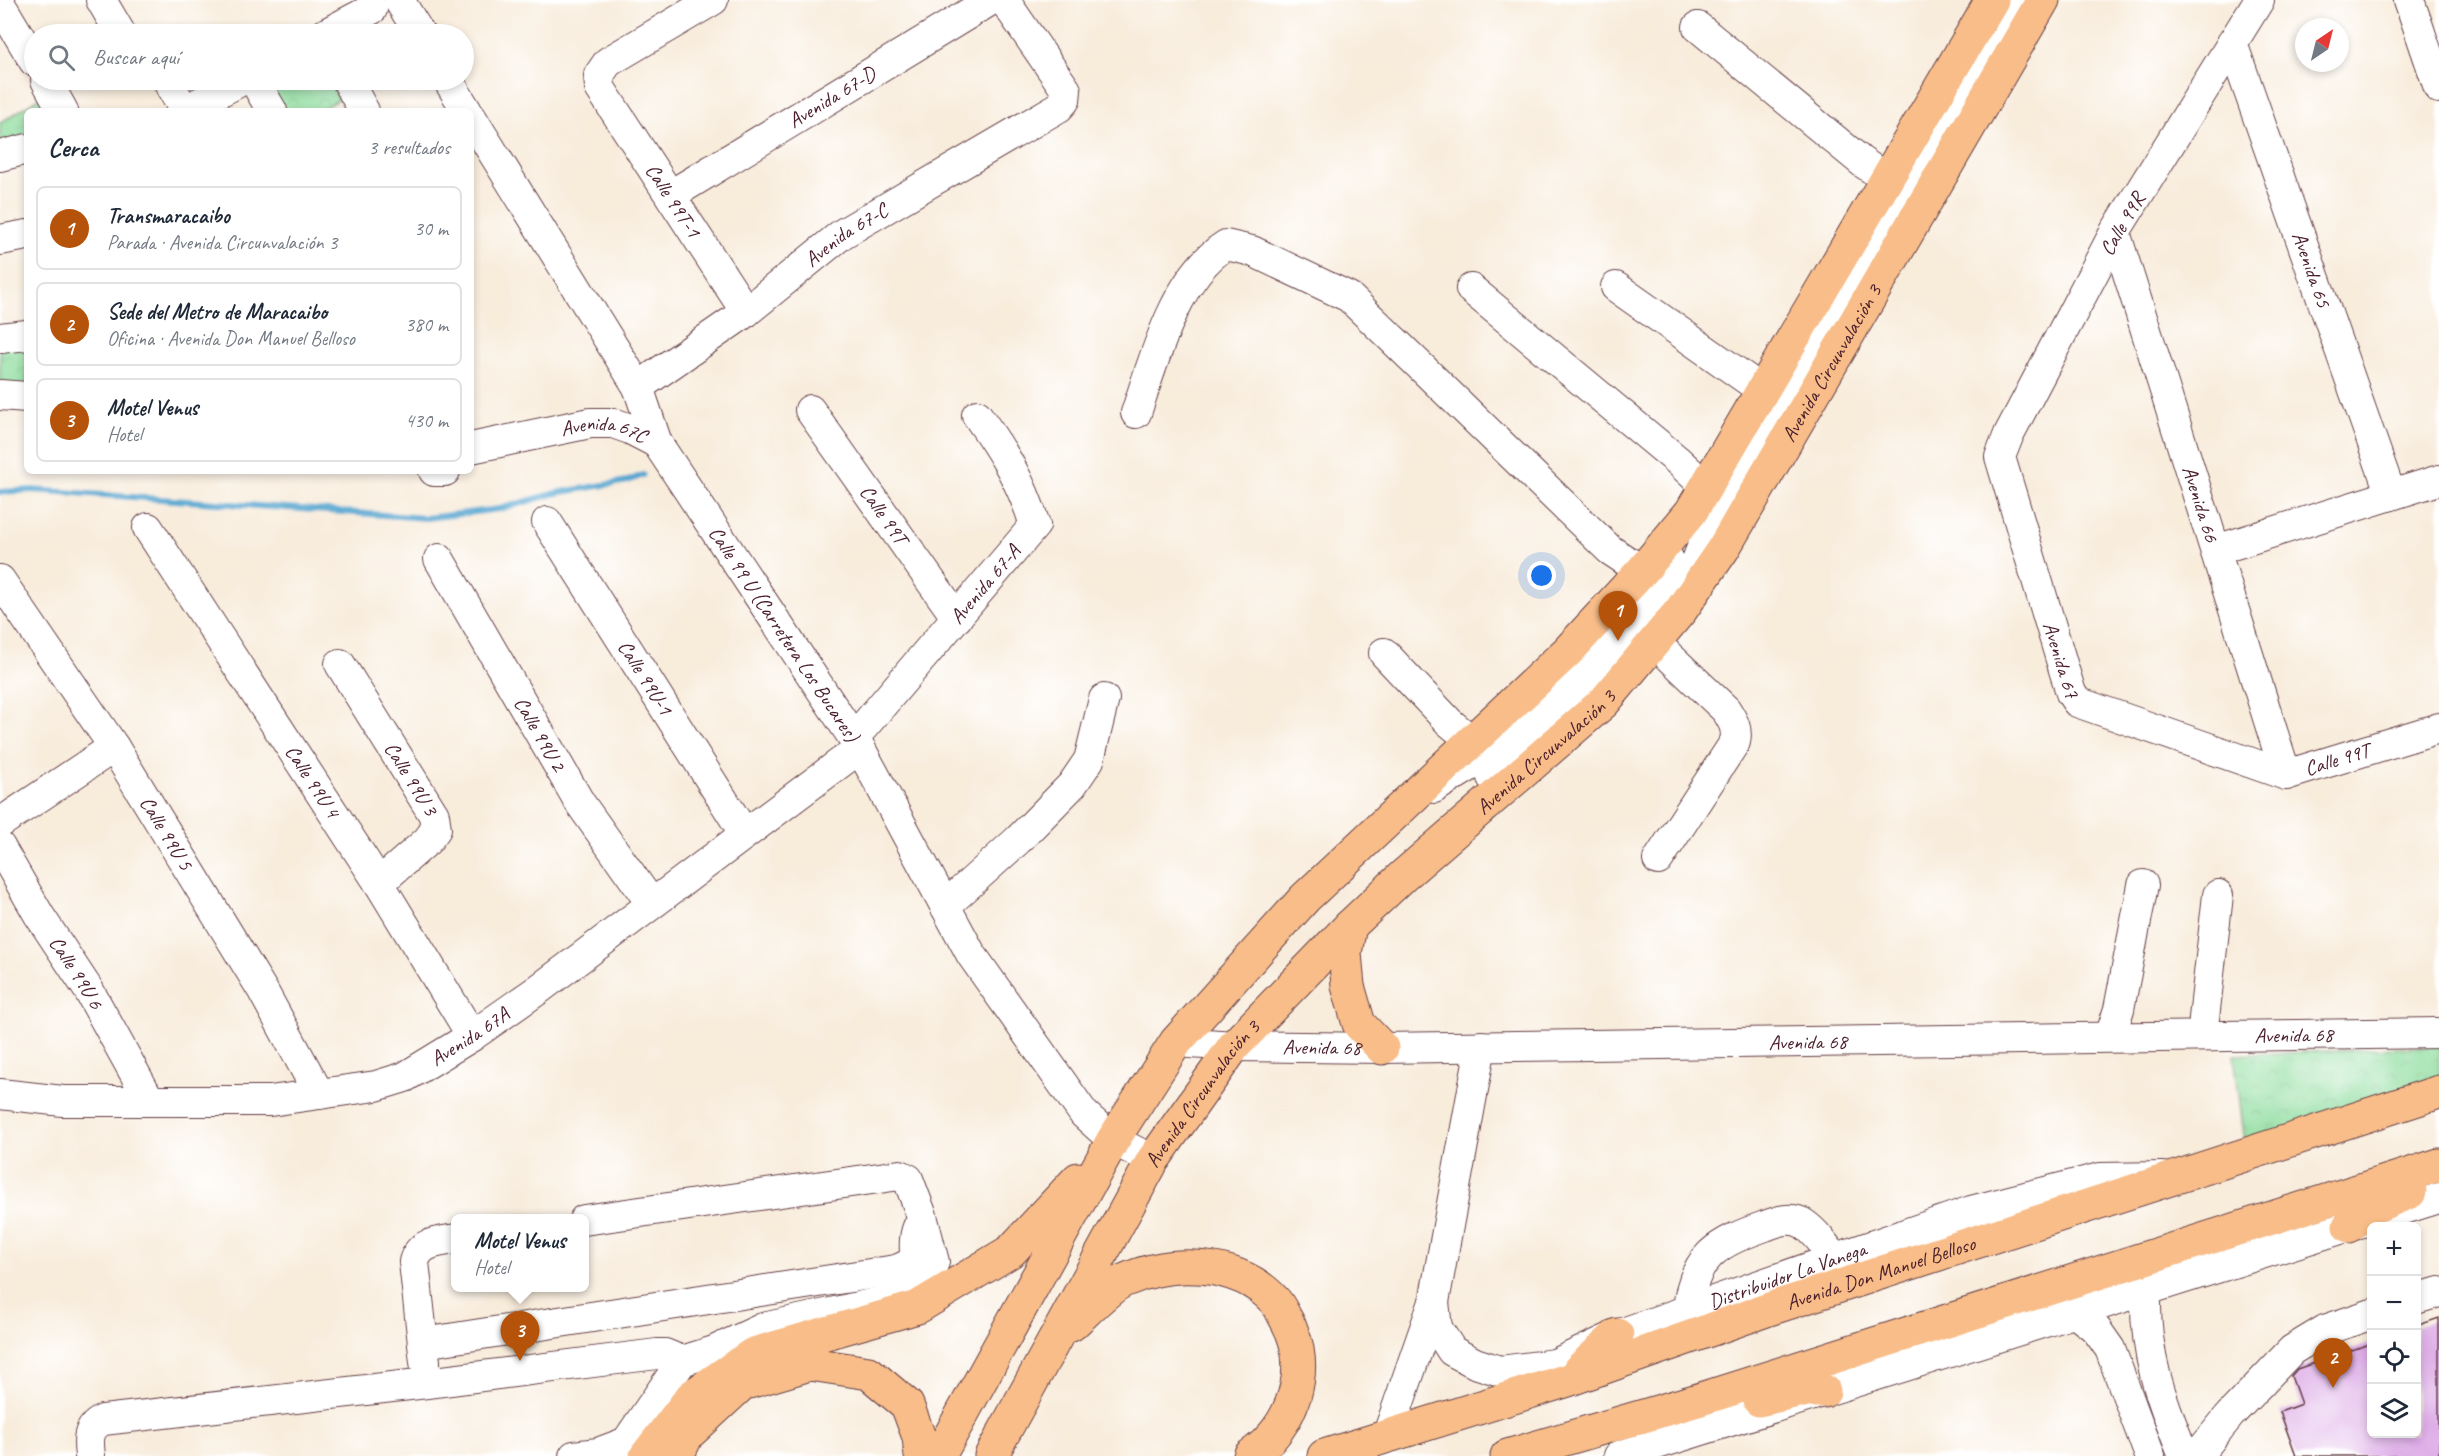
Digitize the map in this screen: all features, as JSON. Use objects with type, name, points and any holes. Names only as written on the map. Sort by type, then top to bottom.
[{"type":"main road","points":[[939,1456],[1113,1140],[1176,1041],[1305,898],[1568,651],[1642,571],[1691,512],[1710,501],[1762,390],[1992,0]]},
{"type":"main road","name":"Avenida Circunvalación 3","points":[[991,1456],[1153,1160],[1234,1046],[1350,926],[1446,838],[1604,702],[1681,610],[1723,549],[2043,0]]},
{"type":"main road","points":[[1350,926],[1346,953],[1348,986],[1359,1024],[1382,1048]]},
{"type":"main road","name":"Avenida Don Manuel Belloso","points":[[1324,1456],[1387,1437],[1587,1361],[1772,1308],[2439,1092]]},
{"type":"main road","points":[[630,1451],[692,1396],[753,1354],[918,1307],[1011,1251],[1113,1140]]},
{"type":"main road","points":[[1508,1456],[1698,1400],[2439,1165]]},
{"type":"main road","points":[[2349,1226],[2374,1207],[2439,1178]]},
{"type":"main road","points":[[1056,1338],[1121,1282],[1166,1268],[1209,1267],[1250,1280],[1276,1302],[1292,1330],[1299,1362],[1296,1394],[1279,1430],[1250,1456]]},
{"type":"main road","points":[[677,1456],[687,1435],[742,1384],[810,1364],[869,1374],[907,1405],[919,1437],[921,1456]]},
{"type":"main road","points":[[1698,1400],[1732,1406],[1798,1391],[1824,1391]]},
{"type":"street","name":"Calle 99T-1","points":[[712,0],[608,62],[599,75],[600,88],[746,312]]},
{"type":"street","name":"Avenida 67-D","points":[[671,195],[991,0]]},
{"type":"street","name":"Avenida 67-C","points":[[638,387],[746,312],[842,234],[1059,107],[1065,100],[1066,90],[1004,0]]},
{"type":"street","points":[[1403,806],[1473,764],[1580,665],[1644,594],[1710,501],[2016,0]]},
{"type":"street","name":"Calle 99R","points":[[2000,457],[2009,434],[2115,232],[2259,0]]},
{"type":"street","points":[[2409,0],[2439,88]]},
{"type":"street","points":[[113,2],[118,24]]},
{"type":"street","points":[[113,2],[133,24]]},
{"type":"street","points":[[0,4],[24,44]]},
{"type":"street","points":[[346,24],[385,5],[408,24]]},
{"type":"street","points":[[1698,27],[1862,162],[1887,179]]},
{"type":"street","name":"Avenida 65","points":[[2232,43],[2391,495]]},
{"type":"street","points":[[51,90],[61,108]]},
{"type":"street","points":[[152,90],[162,108]]},
{"type":"street","points":[[172,90],[182,108]]},
{"type":"street","points":[[190,108],[223,90]]},
{"type":"street","points":[[260,90],[270,108]]},
{"type":"street","points":[[352,90],[362,108]]},
{"type":"street","points":[[454,90],[465,108]]},
{"type":"street","name":"Calle 99 U (Carretera Los Bucares)","points":[[474,122],[638,387],[657,443],[857,743],[970,954],[1084,1114],[1113,1140],[1153,1160]]},
{"type":"street","points":[[0,156],[24,149]]},
{"type":"street","name":"Avenida 66","points":[[2115,232],[2286,775]]},
{"type":"street","points":[[0,240],[24,236]]},
{"type":"street","points":[[1136,413],[1179,296],[1212,254],[1226,245],[1252,251],[1349,297],[1610,550],[1642,571]]},
{"type":"street","points":[[0,260],[24,256]]},
{"type":"street","points":[[1616,287],[1762,390]]},
{"type":"street","points":[[1471,289],[1677,460],[1710,501]]},
{"type":"street","points":[[0,338],[24,335]]},
{"type":"street","points":[[0,395],[24,397]]},
{"type":"street","name":"Calle 99T","points":[[810,410],[957,618]]},
{"type":"street","name":"Avenida 67-A","points":[[857,743],[1035,525],[1012,466],[977,415]]},
{"type":"street","name":"Avenida 67C","points":[[474,446],[590,423],[613,423],[657,443]]},
{"type":"street","name":"Avenida 67C","points":[[474,464],[593,438],[632,439],[657,443]]},
{"type":"street","name":"Avenida 67","points":[[2000,457],[2071,693],[2077,702],[2235,757]]},
{"type":"street","points":[[2216,550],[2439,480]]},
{"type":"street","points":[[1446,838],[1490,779],[1599,684],[1642,632],[1696,563],[1710,501]]},
{"type":"street","name":"Calle 99U-1","points":[[547,522],[744,833]]},
{"type":"street","name":"Calle 99U 4","points":[[148,528],[379,884],[472,1035]]},
{"type":"street","name":"Calle 99U 2","points":[[439,559],[580,803],[651,903]]},
{"type":"street","name":"Calle 99U 5","points":[[0,579],[114,747],[263,991],[319,1094]]},
{"type":"street","points":[[1654,642],[1726,710],[1734,722],[1737,733],[1735,742],[1658,860]]},
{"type":"street","points":[[1384,654],[1449,722],[1472,741]]},
{"type":"street","name":"Calle 99U 3","points":[[340,664],[434,815],[436,829],[427,841],[379,884]]},
{"type":"street","points":[[945,906],[1018,840],[1072,785],[1089,760],[1104,699]]},
{"type":"street","name":"Calle 99T","points":[[2235,757],[2286,775],[2438,732]]},
{"type":"street","name":"Avenida 67A","points":[[0,1094],[63,1101],[270,1101],[376,1086],[405,1077],[539,989],[744,833],[857,743]]},
{"type":"street","points":[[0,823],[114,747]]},
{"type":"street","name":"Calle 99U 6","points":[[0,847],[39,915],[88,989],[150,1101]]},
{"type":"street","points":[[2110,1037],[2120,1009],[2143,885]]},
{"type":"street","points":[[2202,1036],[2218,895]]},
{"type":"street","name":"Avenida 68","points":[[1176,1041],[1234,1046],[1382,1048],[2439,1032]]},
{"type":"street","name":"Distribuidor La Vanega","points":[[1387,1437],[1434,1302],[1481,1046]]},
{"type":"street","points":[[90,1456],[88,1437],[94,1425],[103,1420],[428,1383],[657,1353],[682,1361],[714,1351],[763,1328],[899,1298],[918,1287],[927,1278],[934,1262],[922,1216],[908,1179],[900,1175],[589,1219]]},
{"type":"street","name":"Distribuidor La Vanega","points":[[1434,1302],[1437,1328],[1452,1351],[1475,1363],[1500,1371],[1587,1361],[1688,1310],[1971,1211],[2100,1178],[2180,1176]]},
{"type":"street","points":[[1619,1456],[2439,1198]]},
{"type":"street","points":[[423,1343],[896,1270],[914,1262],[916,1257],[915,1234],[922,1216]]},
{"type":"street","points":[[1688,1310],[1690,1285],[1704,1261],[1719,1245],[1741,1234],[1784,1219],[1803,1223],[1823,1243],[1834,1259]]},
{"type":"street","points":[[428,1383],[414,1262],[416,1254],[432,1243],[451,1240]]},
{"type":"street","points":[[2146,1290],[2145,1322],[2153,1371],[2159,1393],[2184,1456]]},
{"type":"street","points":[[2421,1297],[2439,1292]]},
{"type":"street","points":[[2074,1312],[2096,1329],[2110,1349],[2150,1456]]},
{"type":"street","points":[[2197,1456],[2230,1415],[2292,1350],[2325,1330],[2367,1316]]},
{"type":"street","points":[[573,1456],[630,1451],[682,1361]]},
{"type":"green space","points":[[270,90],[334,90],[340,99],[324,108],[280,108]]},
{"type":"green space","points":[[42,96],[49,108],[24,108],[24,141],[0,145],[0,123]]},
{"type":"green space","points":[[24,344],[24,387],[0,385],[0,347]]},
{"type":"green space","points":[[2439,1046],[2439,1081],[2245,1143],[2234,1055]]},
{"type":"building","points":[[2439,1318],[2439,1456],[2296,1456],[2280,1412],[2301,1404],[2291,1376],[2297,1369],[2367,1345],[2367,1438],[2421,1438],[2421,1324]]},
{"type":"waterway","points":[[0,492],[33,490],[426,518],[500,509],[556,493],[628,481],[643,475]]},
{"type":"place","name":"Transmaracaibo","points":[[1618,641]]},
{"type":"place","name":"Motel Venus","points":[[520,1361]]},
{"type":"place","name":"Sede del Metro de Maracaibo","points":[[2333,1388]]}]
